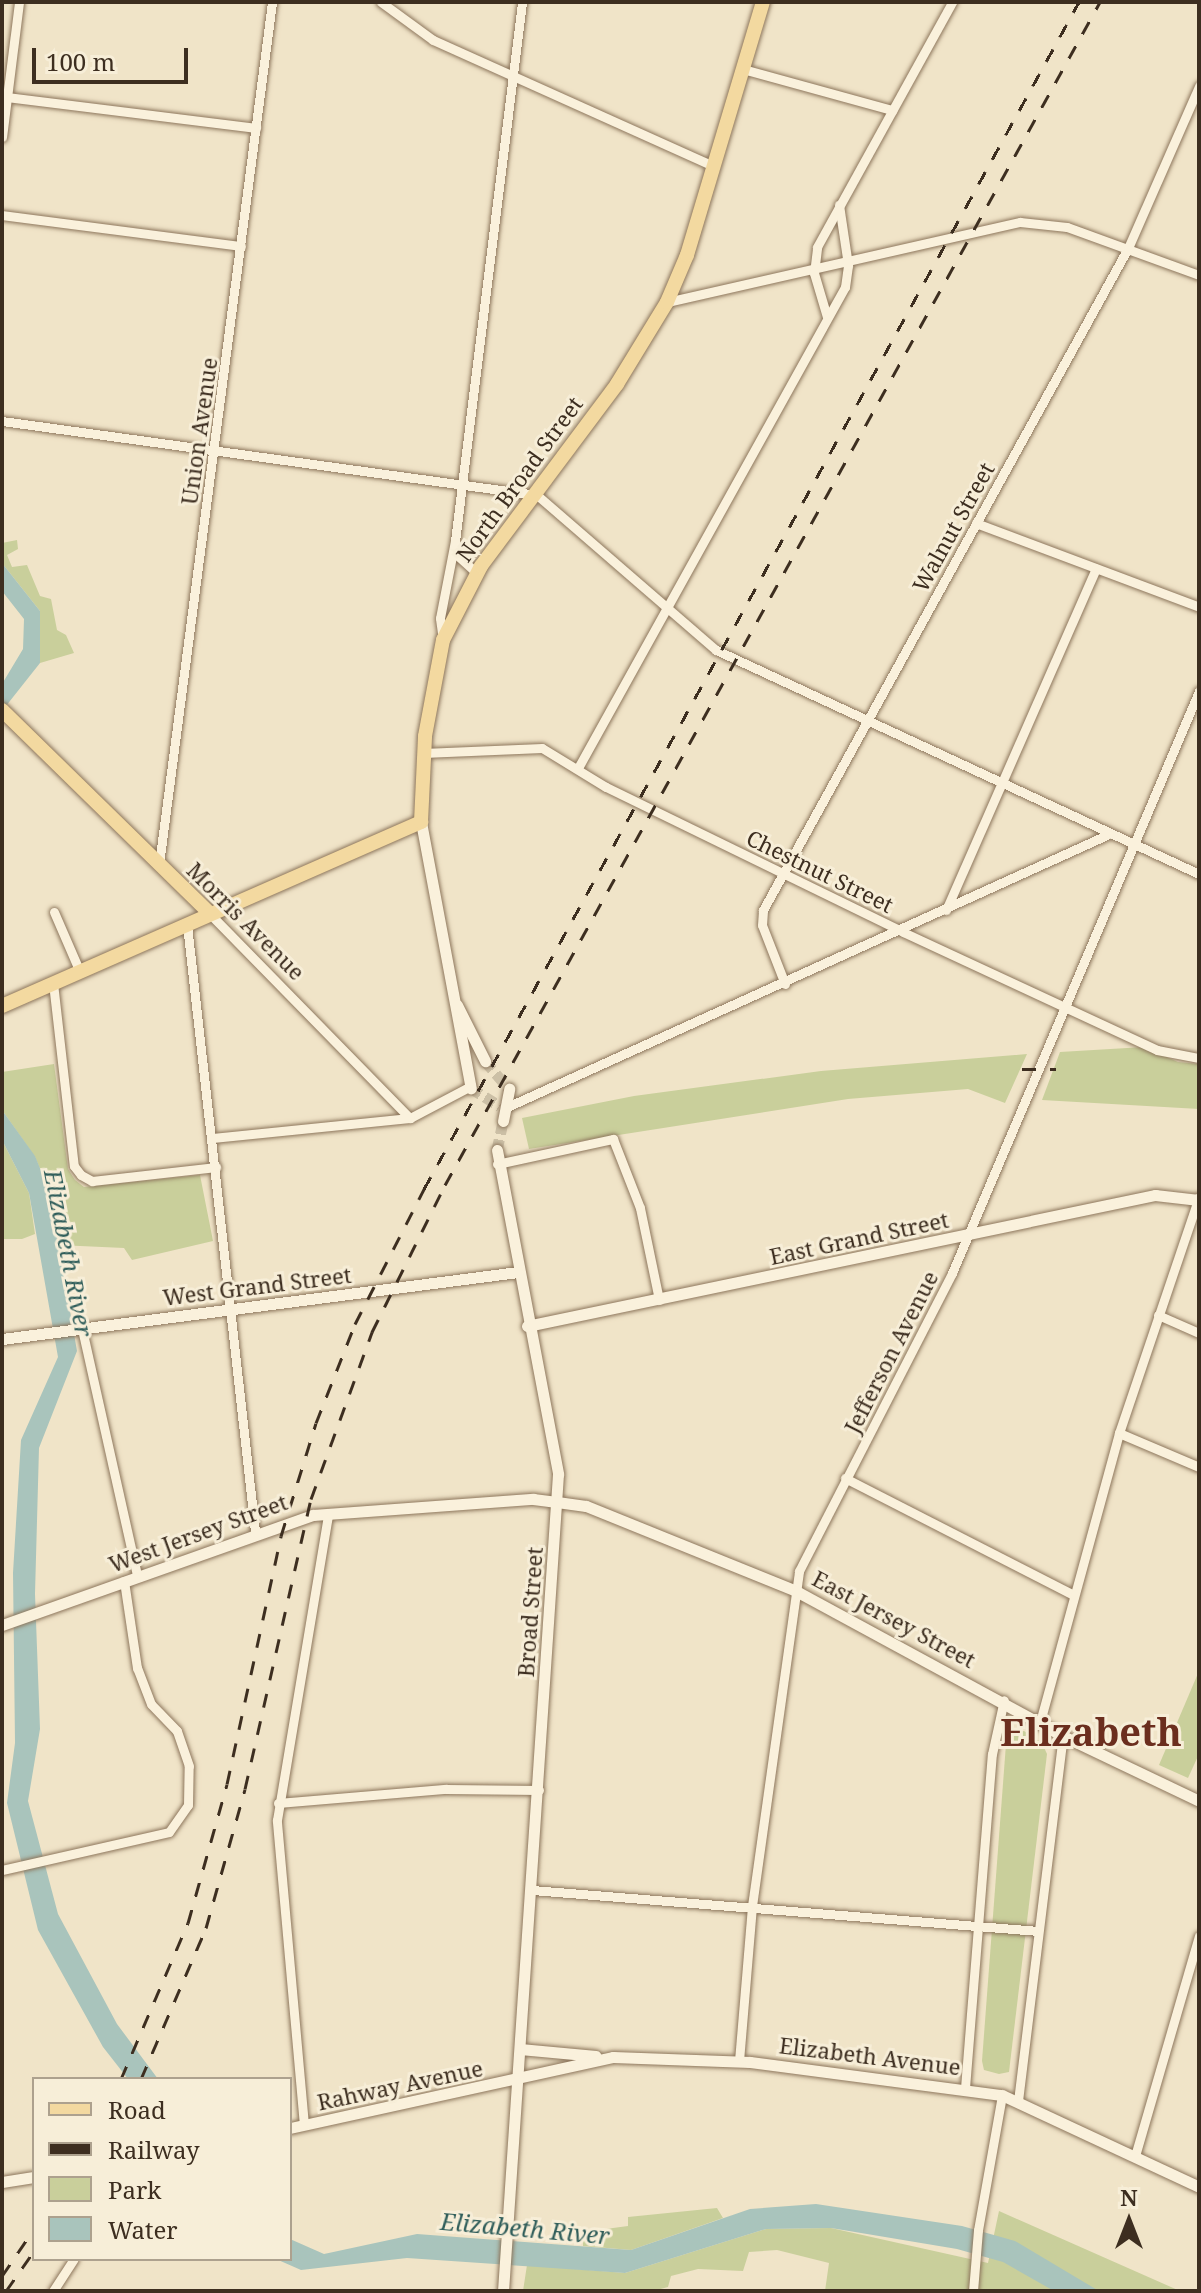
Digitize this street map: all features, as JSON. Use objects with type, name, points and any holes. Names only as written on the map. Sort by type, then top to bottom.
[{"type":"main road","name":"North Broad Street","points":[[421,822],[423,753],[443,640],[477,573],[617,384],[667,302],[714,166],[763,2]]},
{"type":"main road","name":"Morris Avenue","points":[[4,712],[210,914]]},
{"type":"main road","points":[[2,1006],[421,822]]},
{"type":"street","points":[[2,137],[19,2]]},
{"type":"street","name":"Union Avenue","points":[[159,864],[272,2]]},
{"type":"street","points":[[381,2],[410,28],[714,166]]},
{"type":"street","points":[[443,640],[442,603],[455,541],[522,2]]},
{"type":"street","points":[[827,317],[814,273],[817,247],[952,2]]},
{"type":"street","points":[[743,69],[892,110]]},
{"type":"street","name":"Walnut Street","points":[[785,984],[760,918],[781,873],[865,719],[1128,248],[1199,86]]},
{"type":"street","points":[[7,97],[256,128]]},
{"type":"street","points":[[578,768],[845,287],[848,265],[839,205]]},
{"type":"street","points":[[2,215],[241,246]]},
{"type":"street","points":[[667,302],[814,273],[1020,222],[1067,227],[1199,275]]},
{"type":"street","points":[[4,427],[533,495],[669,605],[716,650],[1107,835],[1199,874]]},
{"type":"street","points":[[976,523],[1199,607]]},
{"type":"street","points":[[455,541],[459,557],[477,573]]},
{"type":"street","points":[[946,910],[1096,568]]},
{"type":"street","name":"Jefferson Avenue","points":[[739,2061],[752,1906],[796,1591],[804,1560],[968,1235],[1131,844],[1199,691]]},
{"type":"street","name":"Chestnut Street","points":[[423,753],[542,748],[781,873],[903,932],[1157,1050],[1199,1058]]},
{"type":"street","name":"North Broad Street","points":[[421,822],[470,1087]]},
{"type":"street","points":[[504,1106],[903,932],[1107,835]]},
{"type":"street","points":[[54,912],[80,972]]},
{"type":"street","name":"Morris Avenue","points":[[210,914],[410,1118]]},
{"type":"street","points":[[187,925],[255,1531]]},
{"type":"street","points":[[53,983],[74,1166],[92,1181],[216,1167]]},
{"type":"street","name":"North Broad Street","points":[[457,1005],[485,1061]]},
{"type":"street","points":[[212,1138],[410,1118],[470,1087]]},
{"type":"street","points":[[503,1121],[509,1089]]},
{"type":"street","points":[[497,1164],[613,1139],[640,1208],[659,1300]]},
{"type":"street","name":"Broad Street","points":[[497,1150],[527,1326],[558,1474],[503,2291]]},
{"type":"street","name":"East Grand Street","points":[[527,1326],[1155,1195],[1199,1198]]},
{"type":"street","points":[[1040,1722],[1119,1433],[1199,1198]]},
{"type":"street","name":"West Grand Street","points":[[2,1339],[518,1272]]},
{"type":"street","points":[[1158,1315],[1199,1333]]},
{"type":"street","points":[[78,1329],[137,1575]]},
{"type":"street","points":[[1119,1433],[1199,1467]]},
{"type":"street","points":[[845,1478],[1074,1595]]},
{"type":"street","name":"West Jersey Street","points":[[6,1624],[255,1531],[328,1514],[533,1499],[557,1502]]},
{"type":"street","name":"East Jersey Street","points":[[557,1502],[586,1506],[796,1591],[1004,1700],[1063,1736],[1199,1801]]},
{"type":"street","points":[[304,2125],[278,1803],[328,1514]]},
{"type":"street","points":[[2,1870],[171,1830],[188,1805],[189,1766],[177,1731],[151,1704],[137,1668],[124,1581]]},
{"type":"street","points":[[965,2088],[992,1754],[1004,1700]]},
{"type":"street","points":[[1018,2101],[1063,1736]]},
{"type":"street","points":[[278,1803],[446,1789],[539,1790]]},
{"type":"street","points":[[532,1890],[1038,1931]]},
{"type":"street","points":[[1135,2156],[1199,1936]]},
{"type":"street","points":[[520,2049],[613,2057]]},
{"type":"street","name":"Elizabeth Avenue","points":[[518,2081],[613,2057],[739,2061],[965,2088],[1018,2101],[1199,2187]]},
{"type":"street","name":"Rahway Avenue","points":[[292,2128],[518,2081]]},
{"type":"street","points":[[973,2291],[978,2230],[1002,2095]]},
{"type":"street","points":[[2,2182],[32,2177]]},
{"type":"street","points":[[53,2291],[73,2261]]},
{"type":"green space","points":[[17,540],[18,549],[7,555],[12,567],[27,565],[40,596],[51,599],[57,630],[66,635],[74,653],[40,663],[40,611],[2,563],[2,543]]},
{"type":"green space","points":[[1144,1047],[1178,1062],[1199,1064],[1199,1109],[1042,1100],[1060,1052]]},
{"type":"green space","points":[[1027,1054],[1005,1103],[968,1089],[848,1099],[529,1149],[522,1118],[634,1096],[821,1071]]},
{"type":"green space","points":[[54,1064],[68,1169],[75,1180],[84,1187],[200,1175],[213,1241],[132,1260],[124,1248],[58,1245],[49,1190],[35,1157],[2,1110],[2,1072]]},
{"type":"green space","points":[[2,1140],[29,1193],[35,1234],[22,1239],[2,1239]]},
{"type":"green space","points":[[1199,1671],[1199,1754],[1188,1778],[1159,1765]]},
{"type":"green space","points":[[1024,1731],[1042,1743],[1047,1754],[1009,2072],[999,2074],[984,2070],[982,2061],[1006,1744],[1012,1733]]},
{"type":"green space","points":[[717,2208],[723,2218],[631,2250],[583,2246],[583,2232],[628,2226],[628,2217]]},
{"type":"green space","points":[[999,2211],[1180,2291],[825,2291],[829,2263],[777,2250],[749,2252],[743,2271],[698,2269],[671,2276],[668,2287],[653,2291],[523,2291],[527,2265],[625,2273],[766,2229],[831,2228],[988,2263]]},
{"type":"water","points":[[2,563],[40,611],[40,663],[2,711],[2,684],[23,649],[24,619],[2,591]]},
{"type":"water","points":[[2,1110],[35,1156],[49,1190],[77,1351],[39,1448],[35,1594],[40,1729],[28,1801],[58,1914],[117,2024],[157,2077],[126,2077],[103,2047],[38,1930],[7,1803],[15,1743],[13,1573],[21,1440],[58,1357],[29,1193],[2,1140]]},
{"type":"water","points":[[816,2204],[962,2226],[1015,2241],[1099,2291],[1054,2291],[1003,2262],[957,2249],[831,2228],[766,2229],[625,2273],[407,2258],[301,2270],[281,2261],[292,2261],[292,2240],[324,2254],[417,2234],[631,2250],[750,2209]]},
{"type":"tunnel","points":[[485,1061],[509,1089]]},
{"type":"tunnel","points":[[471,1088],[500,1106]]},
{"type":"tunnel","points":[[497,1150],[503,1121]]},
{"type":"railway","points":[[122,2077],[188,1923],[227,1784],[281,1536],[316,1423],[355,1324],[424,1189],[1079,2]]},
{"type":"railway","points":[[142,2077],[206,1928],[245,1789],[311,1499],[372,1332],[445,1185],[1100,2]]},
{"type":"railway","points":[[1022,1069],[1056,1069]]},
{"type":"railway","points":[[2,2276],[32,2232]]},
{"type":"railway","points":[[6,2291],[32,2254]]},
{"type":"district","name":"Elizabeth","points":[[1091,1732]]},
{"type":"water label","name":"Elizabeth River","points":[[69,1253]]},
{"type":"water label","name":"Elizabeth River","points":[[525,2228]]}]
